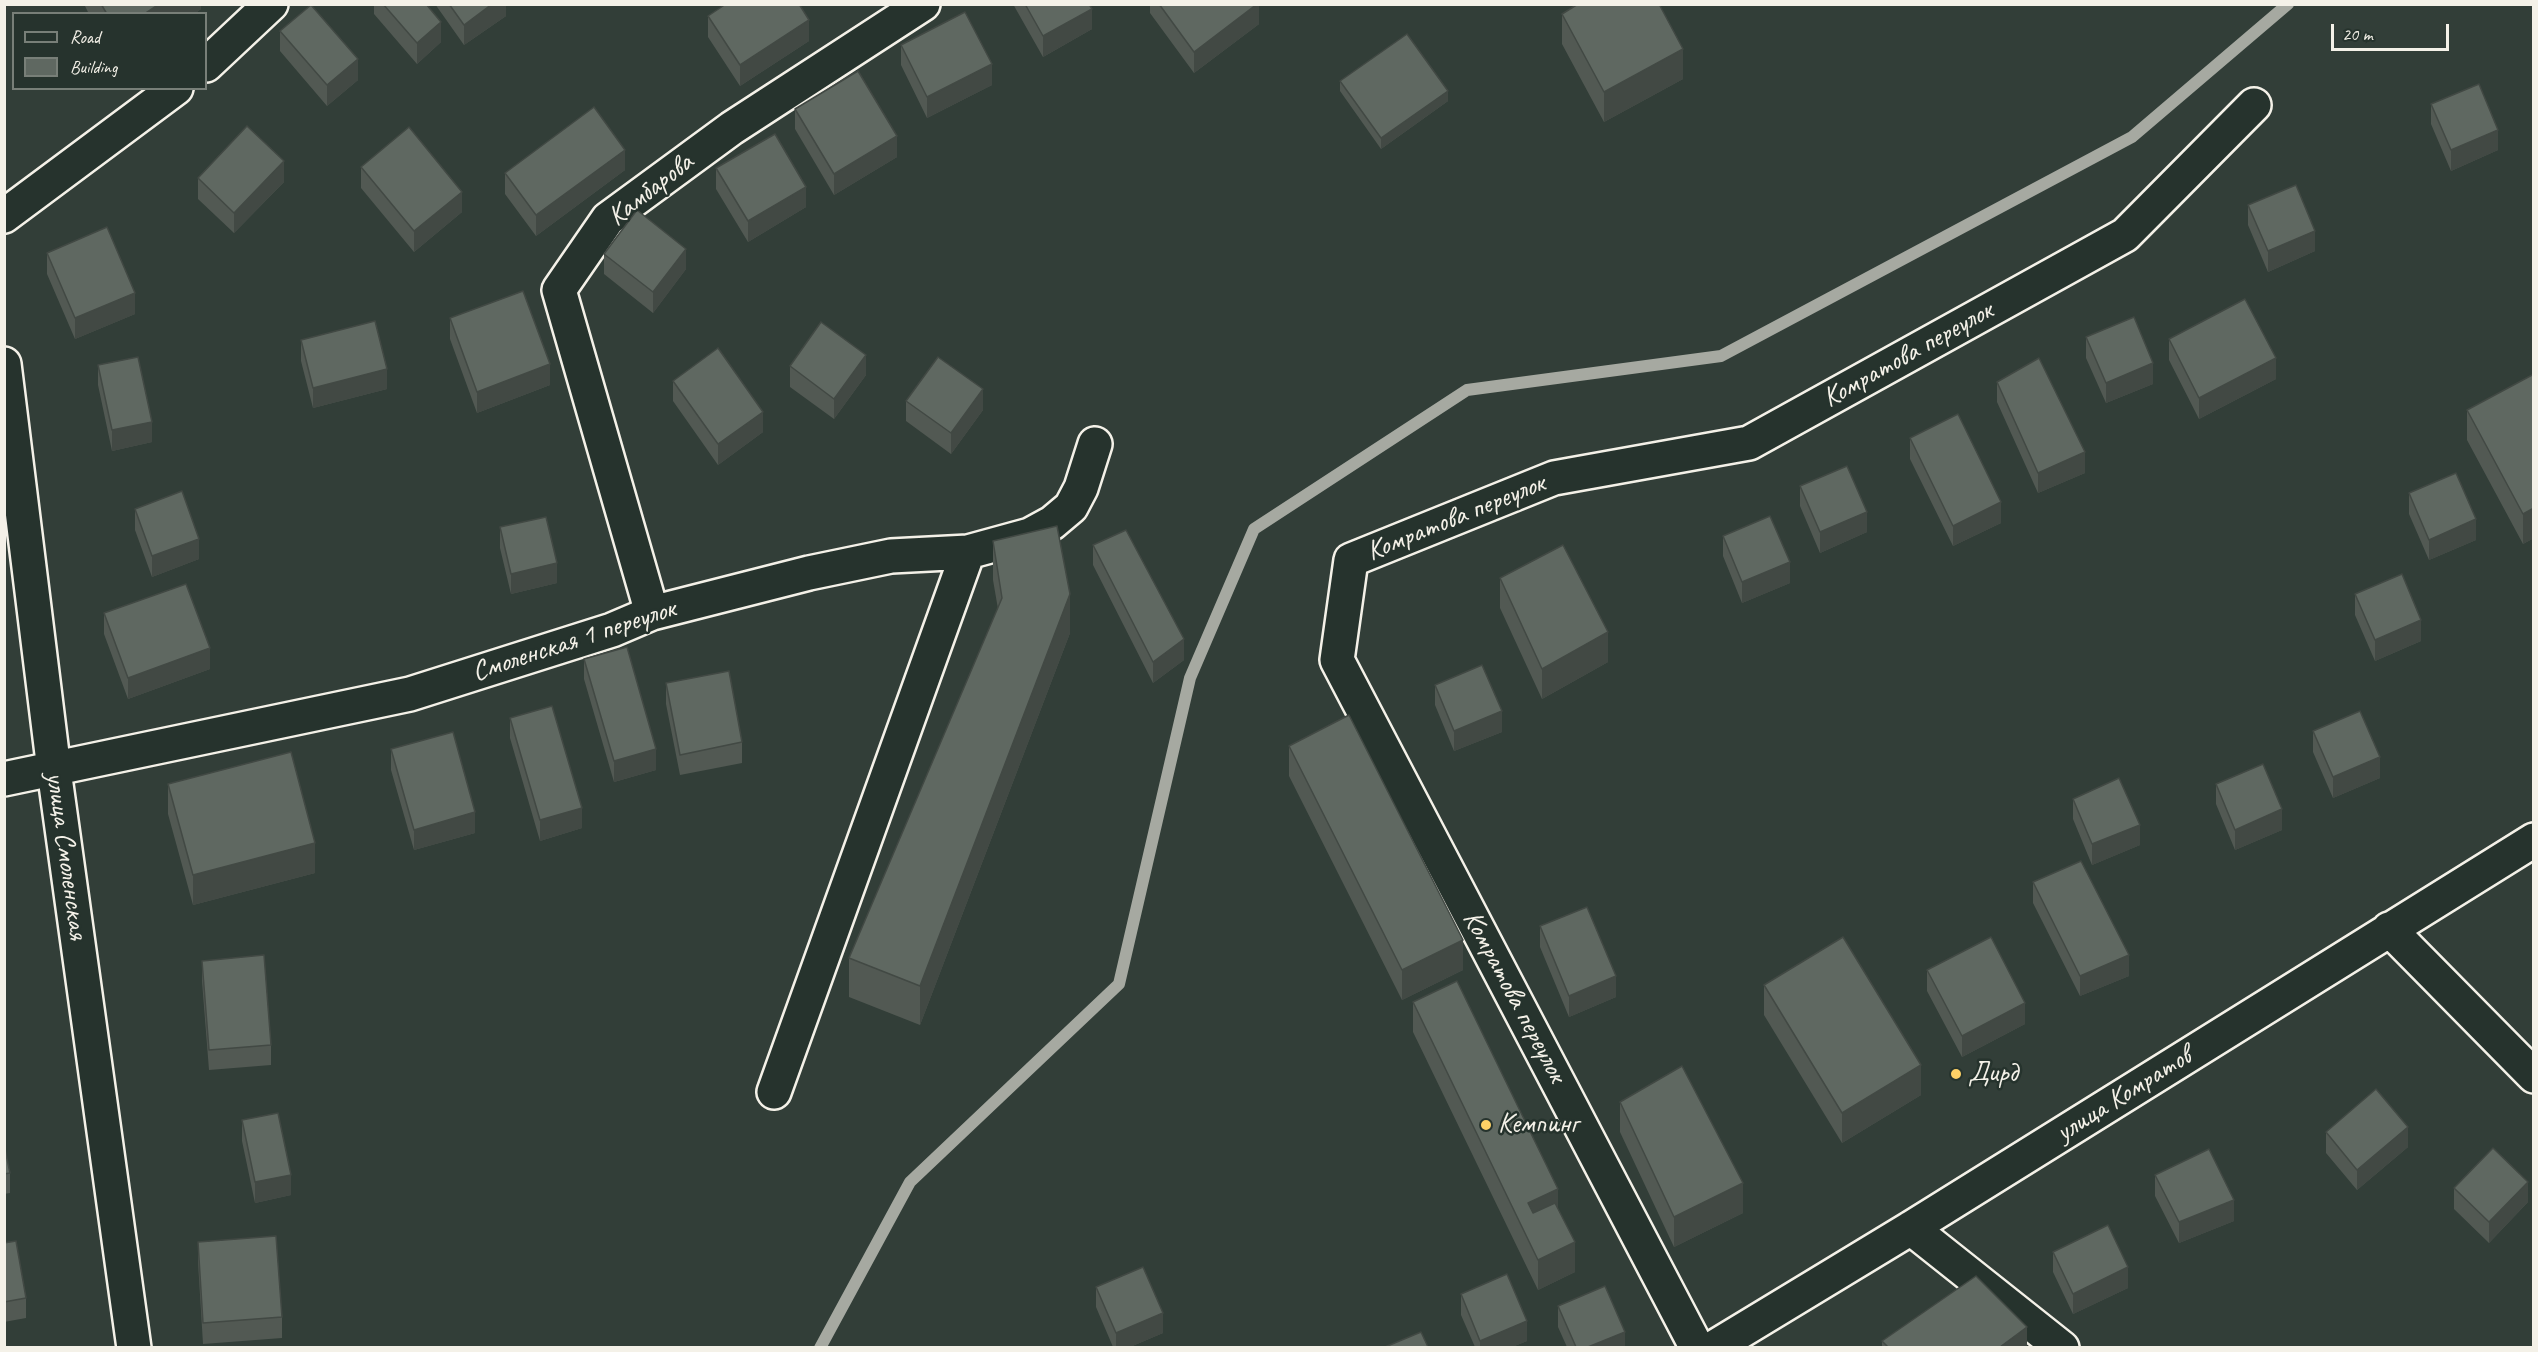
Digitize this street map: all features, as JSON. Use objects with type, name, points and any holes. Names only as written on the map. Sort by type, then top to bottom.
[{"type":"street","points":[[207,64],[271,4]]},
{"type":"street","name":"Камбарова","points":[[652,613],[559,290],[608,219],[732,128],[922,4]]},
{"type":"street","points":[[4,216],[173,90]]},
{"type":"street","name":"Комратова переулок","points":[[1697,1347],[1337,660],[1352,560],[1554,478],[1749,443],[2125,236],[2254,105]]},
{"type":"street","name":"улица Смоленская","points":[[4,364],[54,770],[134,1347]]},
{"type":"street","name":"Смоленская 1 переулок","points":[[4,779],[410,694],[612,630],[652,613],[809,573],[891,556],[968,552],[1030,535],[1052,523],[1071,507],[1081,488],[1095,444]]},
{"type":"street","points":[[774,1092],[968,552]]},
{"type":"street","name":"улица Комратов","points":[[1713,1347],[1911,1228],[2534,840]]},
{"type":"street","points":[[2388,929],[2534,1076]]},
{"type":"street","points":[[1911,1228],[2062,1347]]},
{"type":"building","points":[[101,4],[159,4],[147,12],[106,12]]},
{"type":"building","points":[[383,4],[426,4],[441,22],[417,43]]},
{"type":"building","points":[[449,4],[492,4],[464,25]]},
{"type":"building","points":[[726,4],[799,4],[809,20],[740,65],[708,16]]},
{"type":"building","points":[[1025,4],[1089,4],[1092,9],[1043,36]]},
{"type":"building","points":[[1159,4],[1257,4],[1194,52]]},
{"type":"building","points":[[1578,4],[1659,4],[1683,49],[1604,92],[1562,14]]},
{"type":"building","points":[[311,5],[358,59],[327,85],[280,31]]},
{"type":"building","points":[[965,12],[992,64],[927,97],[901,45]]},
{"type":"building","points":[[1407,34],[1448,91],[1381,138],[1340,81]]},
{"type":"building","points":[[858,71],[897,136],[834,174],[795,109]]},
{"type":"building","points":[[2479,84],[2498,130],[2451,150],[2431,104]]},
{"type":"building","points":[[594,107],[625,150],[536,215],[505,173]]},
{"type":"building","points":[[247,126],[284,161],[234,213],[198,178]]},
{"type":"building","points":[[409,127],[462,192],[414,231],[361,167]]},
{"type":"building","points":[[775,134],[806,187],[748,221],[716,168]]},
{"type":"building","points":[[2296,185],[2315,231],[2268,251],[2248,205]]},
{"type":"building","points":[[637,210],[686,249],[653,292],[604,254]]},
{"type":"building","points":[[107,227],[135,293],[75,318],[47,253]]},
{"type":"building","points":[[523,291],[550,364],[477,392],[450,318]]},
{"type":"building","points":[[2245,299],[2276,358],[2199,398],[2169,339]]},
{"type":"building","points":[[2134,317],[2153,363],[2106,383],[2086,337]]},
{"type":"building","points":[[375,321],[387,369],[313,388],[301,340]]},
{"type":"building","points":[[821,322],[866,355],[834,399],[790,366]]},
{"type":"building","points":[[718,348],[763,412],[718,444],[673,381]]},
{"type":"building","points":[[138,357],[152,422],[112,430],[98,365]]},
{"type":"building","points":[[938,357],[983,389],[951,433],[906,401]]},
{"type":"building","points":[[2039,358],[2085,452],[2038,473],[1997,382]]},
{"type":"building","points":[[2534,374],[2534,508],[2523,514],[2467,410]]},
{"type":"building","points":[[1958,414],[2001,502],[1953,526],[1910,438]]},
{"type":"building","points":[[1847,466],[1867,512],[1820,532],[1800,486]]},
{"type":"building","points":[[2456,473],[2476,519],[2429,540],[2409,493]]},
{"type":"building","points":[[182,491],[199,539],[152,556],[135,509]]},
{"type":"building","points":[[1770,516],[1790,562],[1742,582],[1723,536]]},
{"type":"building","points":[[546,517],[557,563],[511,574],[500,527]]},
{"type":"building","points":[[1057,526],[1070,594],[920,986],[849,958],[1002,598],[993,541]]},
{"type":"building","points":[[1126,530],[1184,639],[1153,662],[1093,545]]},
{"type":"building","points":[[1563,545],[1608,632],[1542,669],[1500,578]]},
{"type":"building","points":[[2402,574],[2421,620],[2375,640],[2355,594]]},
{"type":"building","points":[[186,584],[210,648],[128,678],[104,613]]},
{"type":"building","points":[[627,647],[656,749],[614,761],[584,659]]},
{"type":"building","points":[[1482,665],[1502,711],[1454,731],[1435,685]]},
{"type":"building","points":[[729,671],[742,742],[680,755],[666,683]]},
{"type":"building","points":[[552,706],[582,808],[540,820],[510,718]]},
{"type":"building","points":[[2360,711],[2380,757],[2333,777],[2313,731]]},
{"type":"building","points":[[1349,715],[1463,940],[1402,970],[1289,746]]},
{"type":"building","points":[[453,732],[475,812],[414,830],[391,749]]},
{"type":"building","points":[[291,752],[315,843],[193,875],[168,784]]},
{"type":"building","points":[[2263,764],[2282,809],[2235,830],[2216,784]]},
{"type":"building","points":[[2119,778],[2140,825],[2092,844],[2073,799]]},
{"type":"building","points":[[2081,861],[2129,955],[2080,976],[2033,882]]},
{"type":"building","points":[[1587,907],[1616,976],[1569,996],[1540,926]]},
{"type":"building","points":[[1843,937],[1921,1065],[1842,1113],[1764,985]]},
{"type":"building","points":[[1991,937],[2025,1003],[1962,1036],[1927,970]]},
{"type":"building","points":[[264,955],[271,1045],[209,1050],[202,961]]},
{"type":"building","name":"Кемпинг","points":[[1457,981],[1558,1189],[1528,1203],[1533,1213],[1555,1203],[1575,1242],[1538,1260],[1413,1002]]},
{"type":"building","points":[[1682,1066],[1743,1183],[1674,1217],[1620,1102]]},
{"type":"building","points":[[2376,1089],[2408,1127],[2357,1170],[2326,1132]]},
{"type":"building","points":[[278,1113],[291,1175],[255,1182],[242,1120]]},
{"type":"building","points":[[4,1145],[10,1173],[4,1174]]},
{"type":"building","points":[[2493,1148],[2528,1182],[2489,1222],[2454,1188]]},
{"type":"building","points":[[2209,1149],[2234,1200],[2179,1222],[2155,1175]]},
{"type":"building","points":[[2108,1225],[2128,1267],[2073,1294],[2053,1252]]},
{"type":"building","points":[[276,1236],[282,1317],[203,1323],[198,1242]]},
{"type":"building","points":[[16,1241],[26,1298],[4,1302],[4,1243]]},
{"type":"building","points":[[1143,1267],[1163,1313],[1116,1333],[1096,1287]]},
{"type":"building","points":[[1507,1274],[1527,1321],[1480,1341],[1461,1294]]},
{"type":"building","points":[[1976,1276],[2027,1327],[2000,1347],[1888,1347],[1882,1341]]},
{"type":"building","points":[[1605,1286],[1625,1332],[1588,1347],[1576,1347],[1558,1306]]},
{"type":"building","points":[[1421,1332],[1428,1347],[1385,1347]]},
{"type":"waterway","points":[[820,1348],[910,1182],[1119,984],[1190,678],[1254,529],[1467,390],[1721,356],[2132,137],[2288,4]]},
{"type":"place","name":"Дирд","points":[[1956,1074]]},
{"type":"place","name":"Кемпинг","points":[[1486,1125]]}]
